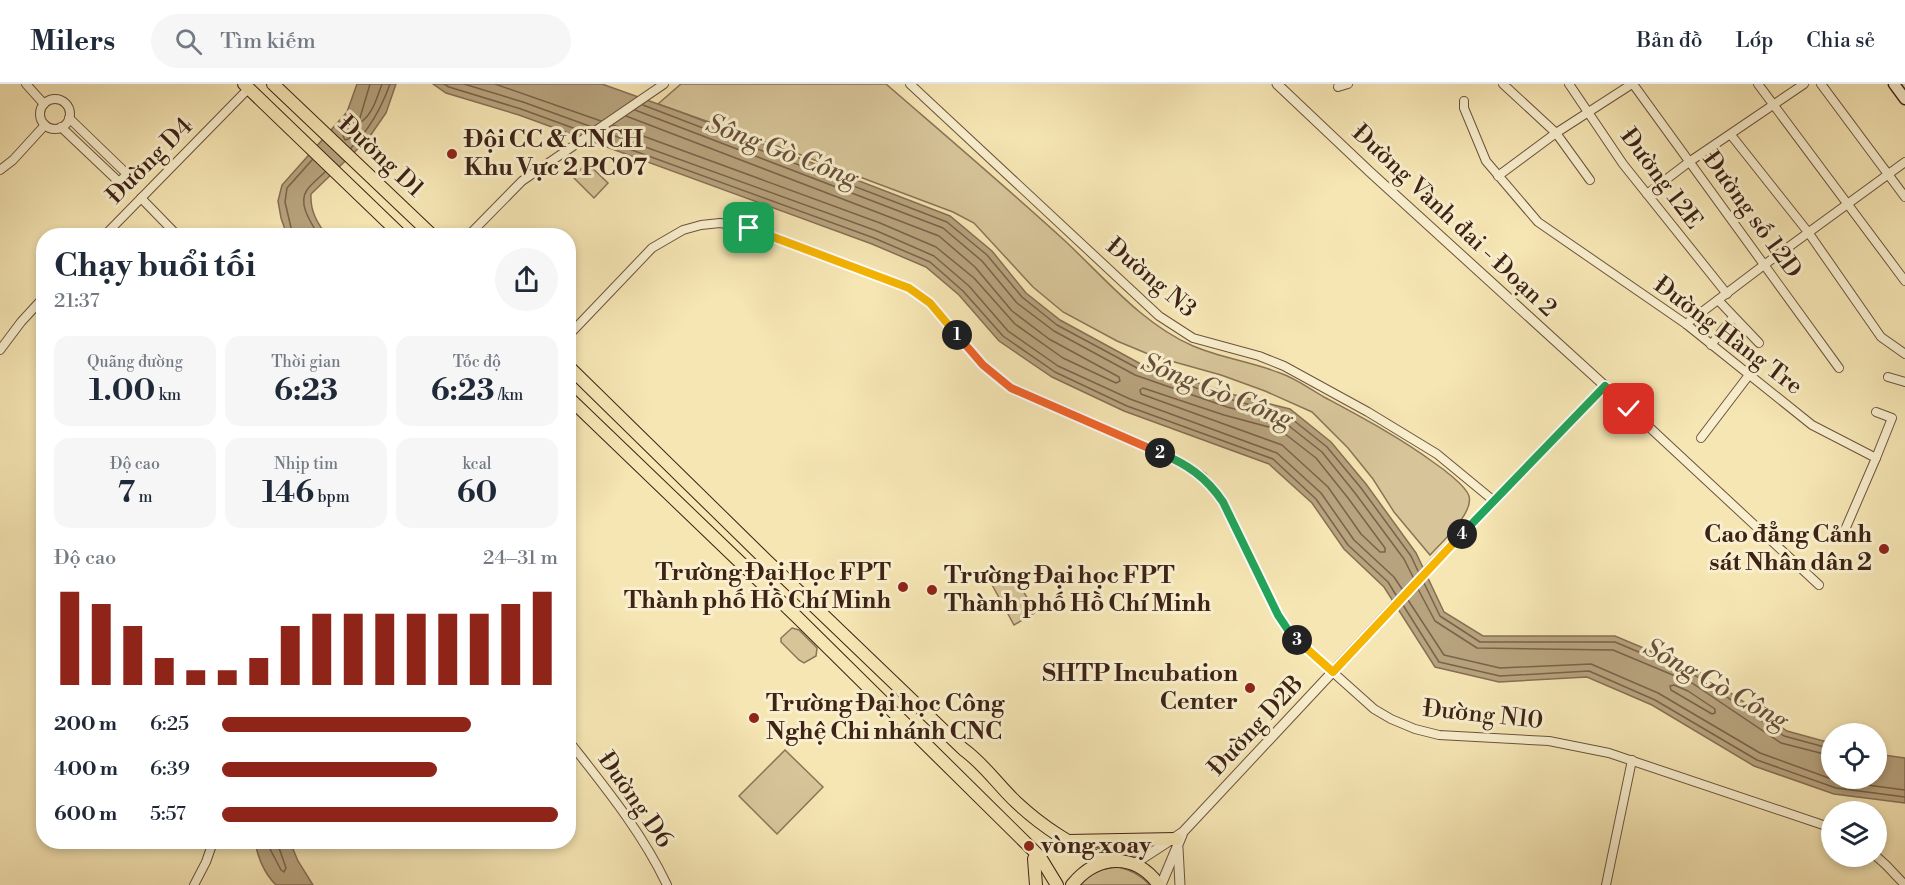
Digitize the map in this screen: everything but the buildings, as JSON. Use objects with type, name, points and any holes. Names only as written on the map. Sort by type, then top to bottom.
[{"type":"main road","name":"Đường D1","points":[[273,84],[425,228]]},
{"type":"main road","points":[[1894,84],[1905,99]]},
{"type":"main road","name":"Đường D1","points":[[246,86],[280,117],[292,133],[386,228]]},
{"type":"main road","name":"Đường D1","points":[[353,193],[393,228]]},
{"type":"main road","points":[[576,374],[798,591],[955,742],[975,758],[1015,801],[1050,831],[1106,862]]},
{"type":"main road","points":[[576,405],[754,575],[1040,857],[1057,885]]},
{"type":"main road","points":[[754,575],[767,561]]},
{"type":"main road","points":[[931,749],[935,760],[1030,855],[1046,867]]},
{"type":"main road","points":[[1066,841],[1179,839]]},
{"type":"main road","points":[[1030,855],[1036,885]]},
{"type":"main road","points":[[1072,885],[1092,866],[1120,861],[1134,864],[1144,870],[1160,885]]},
{"type":"street","points":[[26,84],[44,104]]},
{"type":"street","points":[[476,228],[522,181],[664,84]]},
{"type":"street","name":"Đường N3","points":[[910,84],[1159,316],[1193,338],[1259,356],[1284,366],[1368,412],[1437,454],[1494,501]]},
{"type":"street","name":"Đường Vành đai - Đoạn 2","points":[[1277,84],[1605,386]]},
{"type":"street","points":[[1338,87],[1348,84]]},
{"type":"street","points":[[1503,84],[1556,133],[1590,180]]},
{"type":"street","name":"Đường 12E","points":[[1569,84],[1647,194],[1726,294]]},
{"type":"street","points":[[1498,176],[1556,133],[1633,84]]},
{"type":"street","name":"Đường số 12D","points":[[1633,84],[1839,368]]},
{"type":"street","points":[[1758,84],[1905,281]]},
{"type":"street","points":[[1647,194],[1689,162],[1804,84]]},
{"type":"street","points":[[1821,84],[1905,197]]},
{"type":"street","name":"Đường D4","points":[[112,228],[246,86]]},
{"type":"street","points":[[61,127],[119,182],[127,174],[69,118],[67,106],[61,100],[53,99],[44,104],[40,114],[45,125],[53,128],[61,127],[69,118]]},
{"type":"street","name":"Đường Hàng Tre","points":[[1464,101],[1464,108],[1485,161],[1538,222],[1686,324],[1812,425],[1876,458]]},
{"type":"street","points":[[0,170],[13,160],[45,125]]},
{"type":"street","points":[[1731,135],[1808,232],[1881,337],[1905,354]]},
{"type":"street","points":[[1686,324],[1905,162]]},
{"type":"street","points":[[141,198],[170,228]]},
{"type":"street","name":"Đường N10","points":[[576,328],[652,248],[683,230],[701,225],[720,224],[749,228],[909,288],[930,303],[983,365],[1011,388],[1178,460],[1203,477],[1223,502],[1278,615],[1288,630],[1374,709],[1391,719],[1438,735],[1549,741],[1609,753],[1821,824]]},
{"type":"street","points":[[1718,300],[1759,343]]},
{"type":"street","points":[[0,350],[36,306]]},
{"type":"street","points":[[1711,345],[1733,317]]},
{"type":"street","points":[[1701,438],[1749,375]]},
{"type":"street","points":[[1888,377],[1905,382]]},
{"type":"street","points":[[1605,386],[1819,585]]},
{"type":"street","name":"Đường D2B","points":[[1134,864],[1179,839],[1439,558],[1605,386]]},
{"type":"street","points":[[1841,539],[1892,418],[1876,412]]},
{"type":"street","name":"Đường D6","points":[[576,750],[608,790],[650,851],[667,885]]},
{"type":"street","points":[[1606,885],[1632,760]]},
{"type":"street","points":[[1179,839],[1180,885]]},
{"type":"street","name":"Đường D2B","points":[[1160,885],[1179,839]]},
{"type":"street","points":[[194,885],[211,849]]},
{"type":"street","points":[[1887,866],[1905,885]]},
{"type":"shaded area","points":[[681,84],[886,84],[1064,240],[1140,313],[1174,337],[1193,346],[1291,378],[1393,436],[1459,482],[1469,496],[1467,511],[1456,527],[1430,555],[1394,512],[1373,479],[1348,448],[1312,412],[1221,375],[1153,356],[1117,341],[1063,312],[1033,287],[974,223],[953,212],[658,104]]},
{"type":"shaded area","points":[[587,163],[608,183],[594,198],[573,177]]},
{"type":"shaded area","points":[[1010,570],[1036,612],[1014,625],[990,581]]},
{"type":"shaded area","points":[[792,628],[799,630],[817,648],[816,656],[804,663],[781,642],[781,638]]},
{"type":"shaded area","points":[[785,750],[823,787],[777,834],[739,796]]},
{"type":"shaded area","points":[[1163,842],[1136,856],[1122,856],[1090,844]]},
{"type":"shaded area","points":[[1119,867],[1136,874],[1150,885],[1080,885],[1088,877],[1098,872]]},
{"type":"water","points":[[357,84],[396,84],[386,113],[368,139],[311,194],[315,216],[321,228],[285,228],[278,201],[282,185],[347,112]]},
{"type":"water","name":"Sông Gò Công","points":[[433,84],[602,84],[950,216],[992,251],[1026,293],[1060,320],[1139,363],[1231,394],[1290,409],[1331,442],[1366,484],[1416,553],[1444,612],[1483,636],[1615,636],[1698,671],[1787,731],[1821,740],[1821,789],[1887,789],[1887,755],[1905,758],[1905,803],[1834,794],[1754,766],[1652,705],[1587,677],[1499,682],[1435,667],[1384,587],[1344,549],[1312,503],[1269,464],[1124,411],[1052,377],[999,341],[959,295],[926,267],[872,244],[519,115],[446,93]]},
{"type":"water","points":[[257,849],[293,849],[313,885],[276,885],[268,876]]},
{"type":"place","name":"Đội CC & CNCH Khu Vực 2 PC07","points":[[452,154]]},
{"type":"place","name":"Cao đẳng Cảnh sát Nhân dân 2","points":[[1884,549]]},
{"type":"place","name":"Trường Đại Học FPT Thành phố Hồ Chí Minh","points":[[903,587]]},
{"type":"place","name":"Trường Đại học FPT Thành phố Hồ Chí Minh","points":[[932,590]]},
{"type":"place","name":"SHTP Incubation Center","points":[[1250,688]]},
{"type":"place","name":"Trường Đại học Công Nghệ Chi nhánh CNC","points":[[754,718]]},
{"type":"place","name":"vòng xoay","points":[[1029,846]]},
{"type":"route","points":[[749,228],[909,288],[930,303],[983,365],[1011,388],[1178,460],[1203,477],[1223,502],[1278,615],[1298,641],[1333,672],[1605,386],[1629,409]]}]
